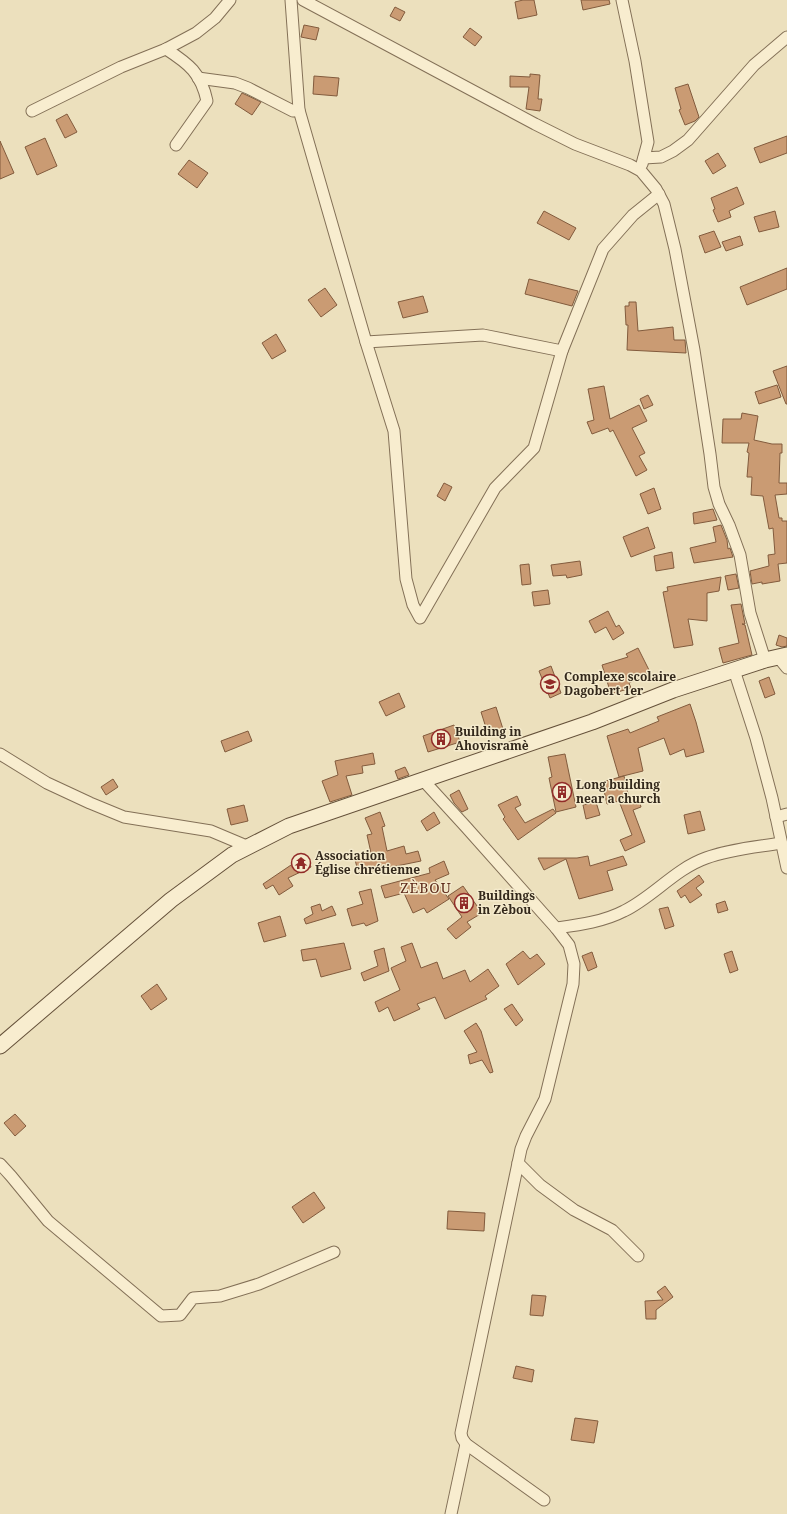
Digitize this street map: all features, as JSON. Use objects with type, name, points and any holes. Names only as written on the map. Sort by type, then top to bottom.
[{"type":"street","points":[[32,111],[121,67],[166,50],[196,32],[215,18],[230,0]]},
{"type":"street","points":[[291,0],[299,110],[366,342],[394,431],[406,580],[413,605],[420,618],[495,488],[534,448],[562,351],[603,249],[634,215],[659,194]]},
{"type":"street","points":[[0,1046],[171,900],[226,859],[289,826],[592,722],[672,690],[734,670],[779,660],[750,613],[740,555],[730,525],[719,504],[714,488],[696,365],[678,265],[664,204],[659,194],[641,171],[630,165],[575,144],[535,124],[303,0]]},
{"type":"street","points":[[622,0],[635,61],[648,142],[641,171]]},
{"type":"street","points":[[644,158],[661,157],[673,151],[688,140],[754,65],[787,37]]},
{"type":"street","points":[[166,50],[186,62],[205,90],[207,101],[176,145]]},
{"type":"street","points":[[198,78],[235,83],[293,111],[299,110]]},
{"type":"street","points":[[366,342],[483,335],[562,351]]},
{"type":"street","points":[[734,670],[756,738],[787,868]]},
{"type":"street","points":[[0,754],[47,783],[124,817],[211,831],[249,847]]},
{"type":"street","points":[[423,780],[556,928],[569,945],[574,964],[573,984],[544,1099],[526,1136],[518,1163],[461,1433],[466,1444],[544,1500]]},
{"type":"street","points":[[776,817],[787,814]]},
{"type":"street","points":[[556,928],[597,921],[625,911],[690,866],[706,858],[740,849],[781,843]]},
{"type":"street","points":[[518,1163],[540,1185],[574,1210],[612,1230],[638,1256]]},
{"type":"street","points":[[0,1164],[48,1221],[160,1316],[180,1314],[193,1298],[220,1296],[259,1284],[334,1252]]},
{"type":"street","points":[[451,1514],[466,1444]]},
{"type":"building","points":[[534,0],[537,15],[518,19],[515,2]]},
{"type":"building","points":[[581,0],[609,0],[610,4],[583,10]]},
{"type":"building","points":[[395,7],[405,12],[400,21],[390,16]]},
{"type":"building","points":[[304,25],[319,28],[316,40],[301,37]]},
{"type":"building","points":[[470,28],[482,37],[475,46],[463,37]]},
{"type":"building","points":[[530,74],[540,75],[538,99],[542,99],[540,111],[526,109],[529,87],[510,87],[510,76],[530,77]]},
{"type":"building","points":[[314,76],[339,78],[337,96],[313,94]]},
{"type":"building","points":[[688,84],[699,117],[695,121],[685,125],[679,110],[681,109],[675,88]]},
{"type":"building","points":[[242,93],[261,102],[252,115],[235,104]]},
{"type":"building","points":[[67,114],[77,132],[65,138],[56,120]]},
{"type":"building","points":[[787,136],[787,153],[760,163],[754,148]]},
{"type":"building","points":[[45,138],[57,166],[37,175],[25,147]]},
{"type":"building","points":[[0,141],[14,173],[0,179]]},
{"type":"building","points":[[718,153],[726,166],[713,174],[705,161]]},
{"type":"building","points":[[189,160],[208,173],[197,188],[178,174]]},
{"type":"building","points":[[737,187],[744,204],[729,211],[731,217],[718,222],[713,210],[715,209],[711,198]]},
{"type":"building","points":[[544,211],[576,228],[569,240],[537,223]]},
{"type":"building","points":[[775,211],[779,227],[759,232],[754,217]]},
{"type":"building","points":[[714,231],[721,247],[705,253],[699,236]]},
{"type":"building","points":[[740,236],[743,245],[726,251],[722,242]]},
{"type":"building","points":[[787,268],[787,289],[747,305],[740,287]]},
{"type":"building","points":[[529,279],[578,291],[572,306],[525,294]]},
{"type":"building","points":[[325,288],[337,305],[321,317],[308,300]]},
{"type":"building","points":[[423,296],[428,312],[403,318],[398,302]]},
{"type":"building","points":[[629,302],[636,302],[638,331],[673,327],[674,340],[685,340],[686,353],[627,350],[628,325],[626,325],[625,306],[629,306]]},
{"type":"building","points":[[276,334],[286,351],[272,359],[262,343]]},
{"type":"building","points":[[787,366],[787,404],[786,404],[773,371]]},
{"type":"building","points":[[777,385],[781,397],[759,404],[755,392]]},
{"type":"building","points":[[604,386],[610,419],[639,405],[647,421],[632,428],[645,453],[639,456],[647,470],[636,476],[613,430],[610,432],[608,428],[592,434],[587,422],[594,420],[588,389]]},
{"type":"building","points":[[648,395],[653,405],[644,409],[640,399]]},
{"type":"building","points":[[742,413],[758,416],[754,440],[772,444],[782,444],[782,453],[780,453],[779,483],[787,483],[787,494],[775,495],[779,518],[782,518],[782,521],[787,521],[787,563],[778,564],[780,581],[752,584],[750,571],[769,566],[768,555],[775,554],[773,528],[769,529],[763,496],[751,495],[752,477],[747,477],[749,453],[747,452],[749,443],[722,443],[723,419],[741,419]]},
{"type":"building","points":[[444,483],[452,487],[445,501],[437,496]]},
{"type":"building","points":[[654,488],[661,509],[648,514],[640,494]]},
{"type":"building","points":[[713,509],[717,520],[694,524],[693,513]]},
{"type":"building","points":[[721,525],[727,540],[728,549],[730,548],[733,557],[694,563],[690,548],[716,542],[713,527]]},
{"type":"building","points":[[648,527],[655,548],[631,557],[623,537]]},
{"type":"building","points":[[672,552],[674,568],[656,571],[654,556]]},
{"type":"building","points":[[580,561],[582,575],[567,578],[566,575],[553,576],[551,565]]},
{"type":"building","points":[[529,564],[531,584],[522,585],[520,565]]},
{"type":"building","points":[[736,574],[739,588],[728,590],[725,576]]},
{"type":"building","points":[[721,577],[719,591],[707,593],[707,621],[688,619],[693,645],[674,648],[663,592],[668,591],[667,587]]},
{"type":"building","points":[[548,590],[550,604],[534,606],[532,592]]},
{"type":"building","points":[[741,604],[745,624],[742,624],[745,625],[752,655],[723,663],[719,648],[739,643],[731,605]]},
{"type":"building","points":[[608,611],[616,627],[619,625],[624,633],[613,640],[606,627],[595,633],[589,621]]},
{"type":"building","points":[[779,635],[787,638],[787,646],[782,647],[776,645]]},
{"type":"building","points":[[638,648],[650,672],[629,683],[631,688],[611,694],[602,665],[628,657],[626,654]]},
{"type":"building","points":[[551,666],[561,693],[550,698],[539,671]]},
{"type":"building","points":[[769,677],[775,694],[765,698],[759,681]]},
{"type":"building","points":[[399,693],[405,707],[386,716],[379,702]]},
{"type":"building","points":[[690,704],[704,752],[686,757],[684,749],[670,755],[664,738],[638,748],[643,771],[619,777],[607,736],[628,729],[630,733],[659,721],[657,717]]},
{"type":"building","points":[[496,707],[503,729],[488,734],[481,712]]},
{"type":"building","name":"Building in Ahovisramè","points":[[454,725],[460,742],[428,752],[423,736]]},
{"type":"building","points":[[248,731],[252,741],[225,752],[221,741]]},
{"type":"building","points":[[373,753],[375,764],[362,766],[363,773],[346,776],[352,795],[330,802],[322,781],[338,775],[335,761]]},
{"type":"building","name":"Long building near a church","points":[[565,754],[576,807],[556,812],[549,778],[552,777],[548,757]]},
{"type":"building","points":[[405,767],[409,775],[398,779],[395,771]]},
{"type":"building","points":[[624,776],[629,798],[638,796],[641,807],[633,810],[645,842],[625,851],[620,840],[632,835],[619,801],[607,804],[602,782]]},
{"type":"building","points":[[113,779],[118,787],[106,795],[101,787]]},
{"type":"building","points":[[459,790],[468,809],[462,812],[454,803],[450,795]]},
{"type":"building","points":[[517,796],[521,805],[515,808],[525,823],[553,809],[556,813],[518,840],[503,819],[505,817],[498,805]]},
{"type":"building","points":[[596,802],[600,815],[586,819],[583,805]]},
{"type":"building","points":[[244,805],[248,821],[231,825],[227,809]]},
{"type":"building","points":[[700,811],[705,830],[688,834],[684,815]]},
{"type":"building","points":[[380,812],[385,826],[382,827],[387,851],[404,846],[406,854],[418,851],[421,861],[367,872],[366,869],[358,871],[354,856],[371,853],[367,835],[372,834],[365,818]]},
{"type":"building","points":[[434,812],[440,823],[427,831],[421,821]]},
{"type":"building","points":[[306,856],[311,867],[288,878],[293,886],[279,895],[273,885],[266,889],[263,884],[294,863],[293,862]]},
{"type":"building","points":[[588,856],[590,866],[623,856],[627,865],[607,871],[613,890],[579,899],[566,859],[544,870],[538,858],[577,858]]},
{"type":"building","points":[[444,861],[449,874],[435,880],[449,899],[427,913],[424,908],[413,913],[404,893],[385,898],[381,886],[430,873],[429,868]]},
{"type":"building","points":[[699,875],[704,882],[696,888],[702,895],[690,903],[685,895],[681,898],[677,891]]},
{"type":"building","name":"Buildings in Zèbou","points":[[463,886],[482,913],[467,922],[471,927],[456,939],[447,929],[462,917],[448,896]]},
{"type":"building","points":[[371,889],[378,921],[366,926],[364,923],[352,926],[347,909],[363,904],[359,892]]},
{"type":"building","points":[[725,901],[728,910],[718,913],[716,904]]},
{"type":"building","points":[[320,904],[322,911],[332,906],[336,915],[306,924],[304,919],[313,914],[311,907]]},
{"type":"building","points":[[668,907],[674,926],[665,929],[659,909]]},
{"type":"building","points":[[280,916],[286,936],[264,942],[258,923]]},
{"type":"building","points":[[344,943],[351,969],[321,977],[316,959],[303,961],[301,950]]},
{"type":"building","points":[[412,943],[421,968],[437,962],[443,979],[465,970],[470,982],[488,969],[499,986],[485,996],[487,999],[445,1019],[435,997],[417,1004],[420,1009],[394,1021],[388,1007],[379,1012],[375,1002],[400,990],[391,968],[406,961],[401,947]]},
{"type":"building","points":[[384,948],[389,971],[364,981],[361,973],[378,966],[374,951]]},
{"type":"building","points":[[523,951],[530,959],[537,954],[545,964],[518,985],[506,964]]},
{"type":"building","points":[[732,951],[738,970],[730,973],[724,954]]},
{"type":"building","points":[[592,952],[597,967],[588,971],[582,956]]},
{"type":"building","points":[[157,984],[167,999],[151,1010],[141,996]]},
{"type":"building","points":[[512,1004],[523,1020],[516,1026],[504,1009]]},
{"type":"building","points":[[476,1023],[481,1031],[493,1072],[490,1073],[482,1060],[470,1064],[468,1055],[477,1052],[464,1031]]},
{"type":"building","points":[[15,1114],[26,1126],[15,1136],[4,1123]]},
{"type":"building","points":[[314,1192],[325,1208],[303,1223],[292,1207]]},
{"type":"building","points":[[448,1211],[485,1213],[484,1231],[447,1229]]},
{"type":"building","points":[[665,1286],[673,1297],[656,1310],[656,1319],[646,1319],[645,1301],[663,1300],[657,1292]]},
{"type":"building","points":[[532,1295],[546,1296],[543,1316],[530,1315]]},
{"type":"building","points":[[516,1366],[534,1370],[532,1382],[513,1378]]},
{"type":"building","points":[[575,1418],[598,1421],[594,1443],[571,1440]]},
{"type":"place","name":"Complexe scolaire Dagobert 1er","points":[[550,684]]},
{"type":"place","name":"Building in Ahovisramè","points":[[441,739]]},
{"type":"place","name":"Long building near a church","points":[[562,792]]},
{"type":"place","name":"Association Église chrétienne","points":[[301,863]]},
{"type":"place","name":"Buildings in Zèbou","points":[[464,903]]},
{"type":"district","name":"ZÈBOU","points":[[426,888]]}]
